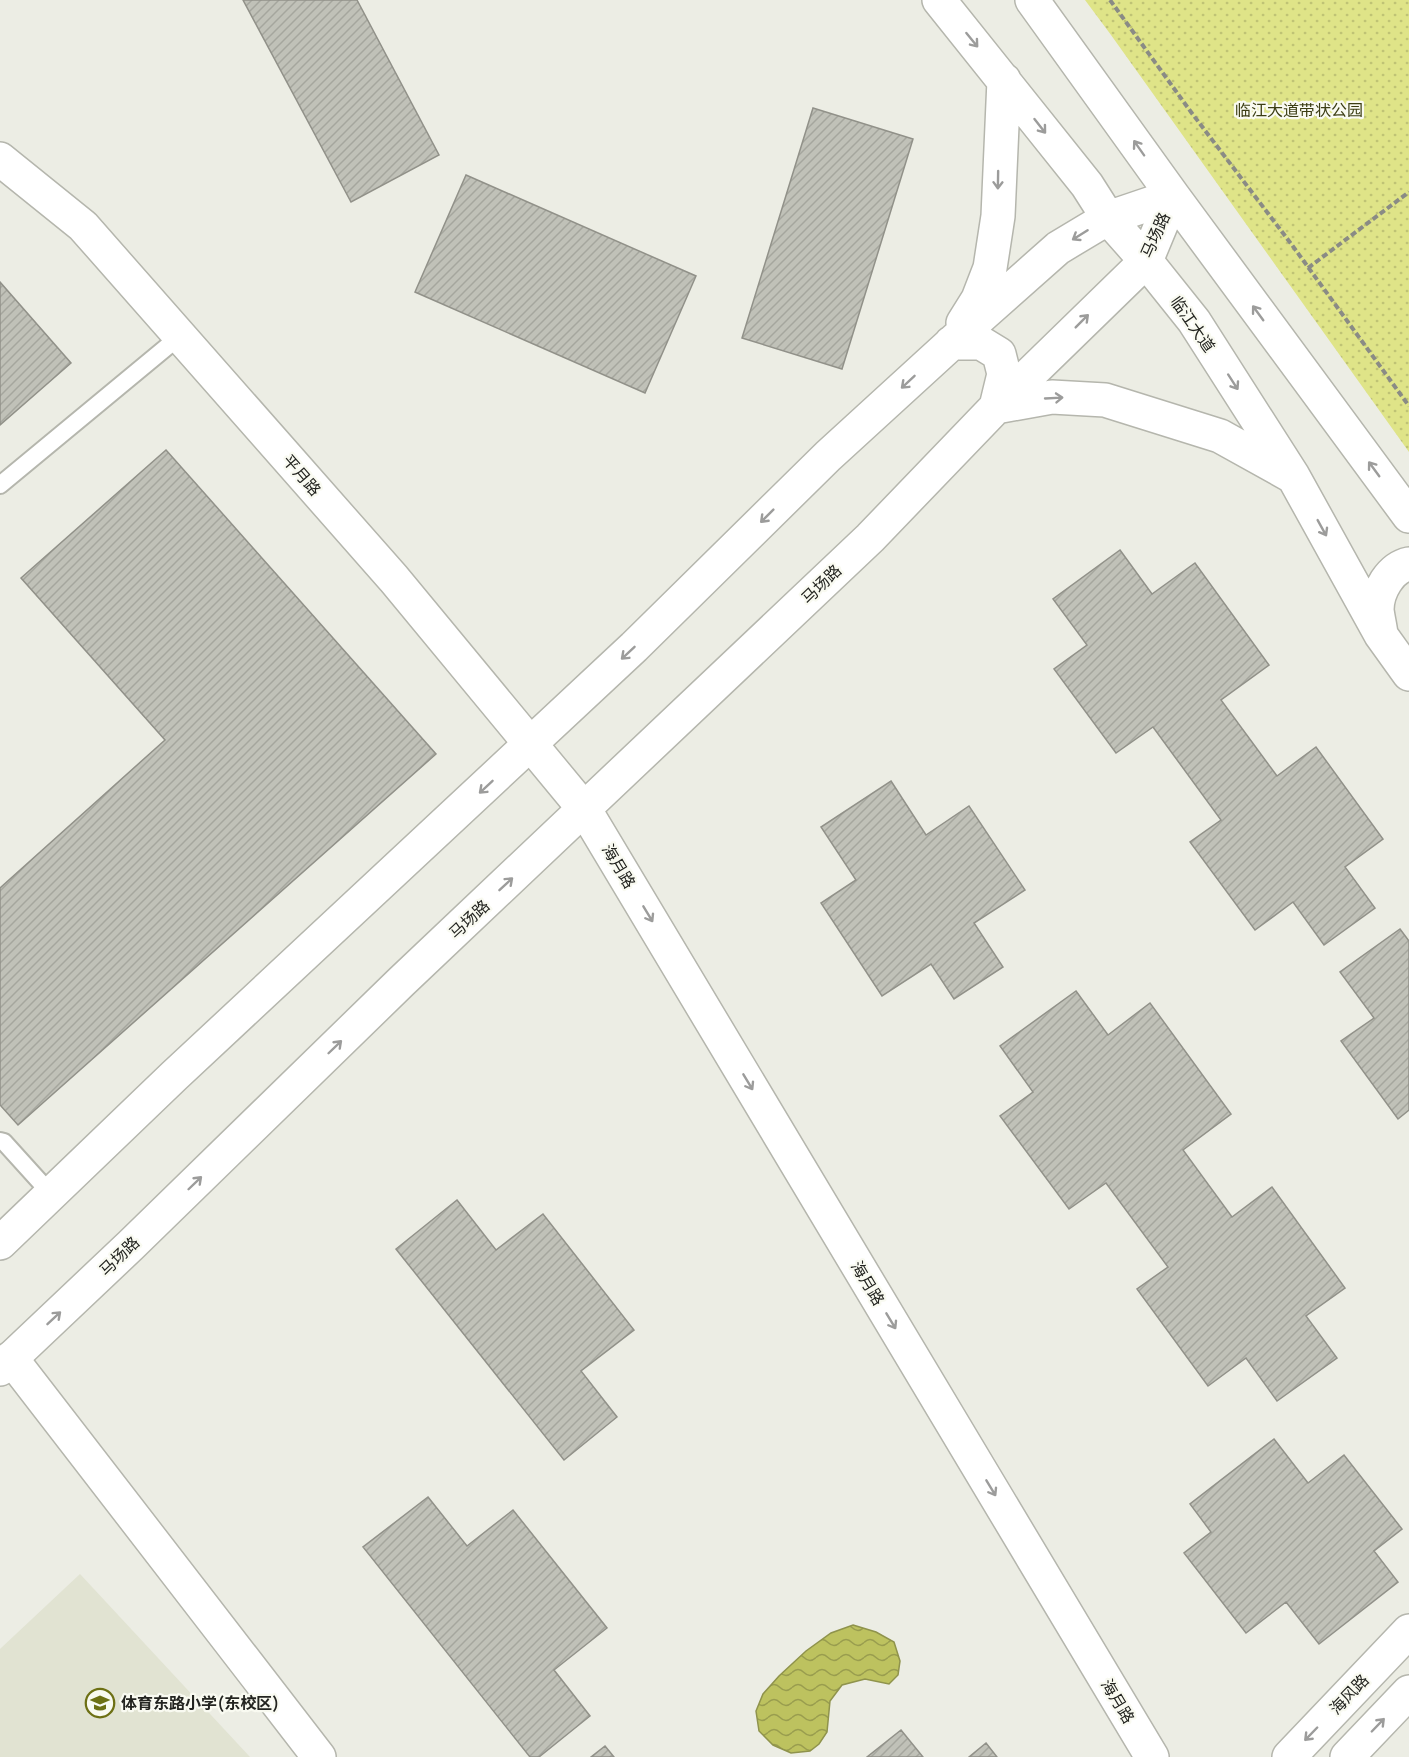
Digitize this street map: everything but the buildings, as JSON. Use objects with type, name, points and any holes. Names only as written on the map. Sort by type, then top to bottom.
[{"type":"main road","name":"临江大道","points":[[939,0],[1087,185],[1108,218],[1194,321],[1293,477],[1381,635],[1409,674]]},
{"type":"main road","points":[[1032,0],[1409,516]]},
{"type":"main road","points":[[951,343],[978,299],[990,268],[998,216],[1004,80]]},
{"type":"main road","name":"平月路","points":[[0,159],[83,226],[394,579],[585,810]]},
{"type":"main road","name":"马场路","points":[[0,1243],[174,1076],[634,647],[828,456],[951,343],[1058,248],[1108,218],[1173,196]]},
{"type":"main road","name":"马场路","points":[[6,1364],[401,982],[870,538],[996,407],[1146,261],[1173,196]]},
{"type":"main road","points":[[951,343],[981,343],[999,354],[1004,374],[996,407],[1052,397],[1105,400],[1220,436],[1293,477]]},
{"type":"main road","points":[[1381,635],[1377,608],[1386,580],[1400,566],[1409,564]]},
{"type":"main road","name":"海月路","points":[[585,810],[1152,1757]]},
{"type":"main road","points":[[6,1364],[319,1757]]},
{"type":"main road","name":"海风路","points":[[1289,1757],[1409,1631]]},
{"type":"main road","points":[[1347,1757],[1409,1692]]},
{"type":"lane","points":[[0,485],[180,336]]},
{"type":"lane","points":[[0,1141],[4,1142],[51,1194]]},
{"type":"path","points":[[1110,0],[1409,406]]},
{"type":"path","points":[[1308,268],[1409,192]]},
{"type":"shaded area","name":"体育东路小学(东校区)","points":[[80,1574],[250,1757],[0,1757],[0,1649]]},
{"type":"green space","name":"临江大道带状公园","points":[[1085,0],[1409,0],[1409,452],[1111,35]]},
{"type":"water","points":[[853,1625],[876,1632],[894,1642],[900,1661],[898,1675],[889,1684],[865,1679],[842,1685],[830,1701],[827,1732],[819,1744],[810,1751],[791,1753],[773,1745],[759,1731],[756,1711],[763,1694],[806,1651],[831,1633]]},
{"type":"place","name":"体育东路小学(东校区)","points":[[100,1703]]}]
